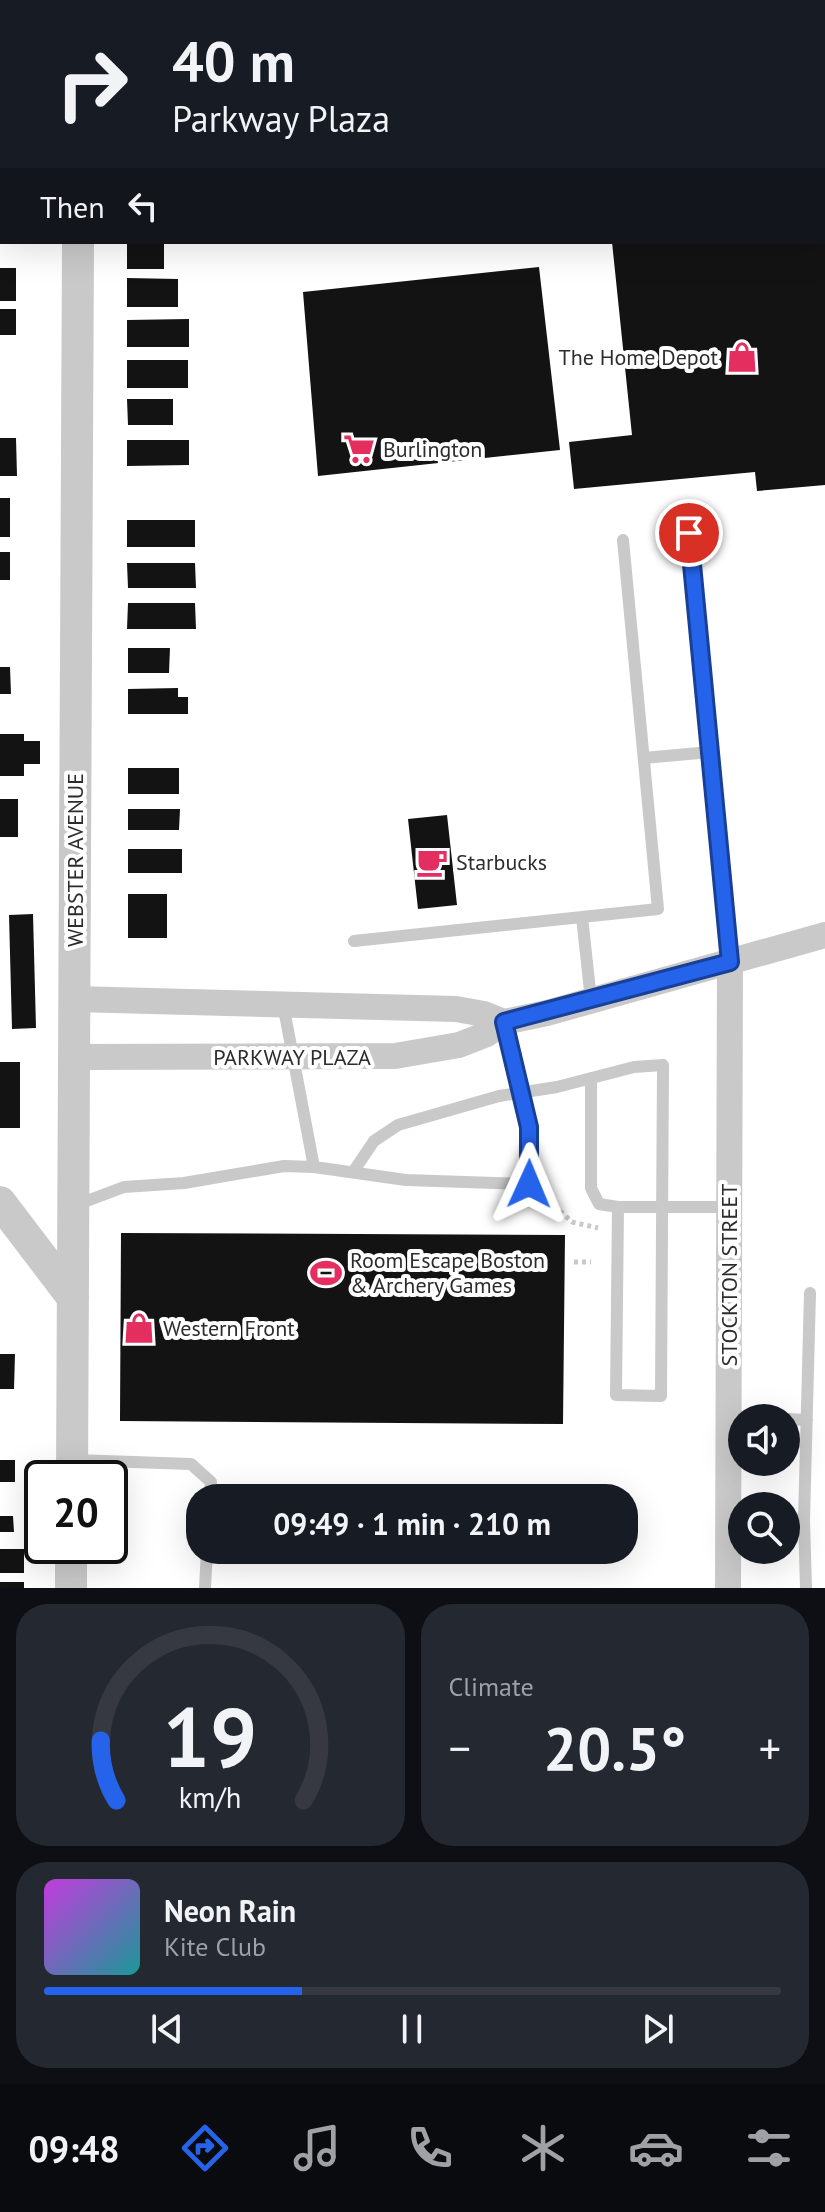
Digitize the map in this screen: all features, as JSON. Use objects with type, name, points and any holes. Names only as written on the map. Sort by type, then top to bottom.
[{"type":"street","name":"WEBSTER AVENUE","points":[[72,1460],[78,244]]},
{"type":"street","name":"PARKWAY PLAZA","points":[[74,1057],[395,1056],[435,1051],[478,1039],[504,1022],[825,935]]},
{"type":"street","name":"STOCKTON STREET","points":[[729,1404],[730,962]]},
{"type":"street","points":[[74,999],[456,1009],[484,1014],[504,1022]]},
{"type":"street","points":[[0,1202],[73,1298]]},
{"type":"street","points":[[71,1564],[71,1588]]},
{"type":"street","name":"STOCKTON STREET","points":[[728,1588],[731,1564]]},
{"type":"lane","points":[[689,533],[730,962]]},
{"type":"lane","points":[[354,941],[658,909],[623,540]]},
{"type":"lane","points":[[644,758],[710,752]]},
{"type":"lane","points":[[582,917],[591,1000]]},
{"type":"lane","points":[[283,1004],[314,1167]]},
{"type":"lane","points":[[73,1206],[124,1187],[184,1183],[284,1166],[314,1167],[406,1180],[529,1184],[529,1127],[504,1022]]},
{"type":"lane","points":[[353,1172],[374,1141],[390,1128],[472,1103],[634,1067],[663,1065],[661,1396],[616,1395],[618,1207]]},
{"type":"lane","points":[[591,1078],[591,1193],[599,1204],[618,1207],[729,1207]]},
{"type":"lane","points":[[806,1588],[804,1520],[810,1293]]},
{"type":"lane","points":[[800,1420],[807,1420]]},
{"type":"lane","points":[[128,1467],[191,1464],[211,1484]]},
{"type":"lane","points":[[800,1520],[804,1520]]},
{"type":"lane","points":[[205,1588],[206,1564]]},
{"type":"path","points":[[529,1184],[572,1222],[598,1228]]},
{"type":"path","points":[[574,1262],[591,1262]]},
{"type":"building","points":[[127,244],[164,244],[164,269],[127,269]]},
{"type":"building","name":"The Home Depot","points":[[612,244],[825,244],[825,485],[757,491],[755,472],[574,489],[569,442],[632,435]]},
{"type":"building","points":[[539,267],[560,450],[318,476],[303,292]]},
{"type":"building","points":[[0,268],[16,268],[16,301],[0,301]]},
{"type":"building","points":[[127,278],[178,279],[178,307],[127,307]]},
{"type":"building","points":[[0,309],[16,309],[16,335],[0,335]]},
{"type":"building","points":[[189,319],[189,347],[127,347],[127,320]]},
{"type":"building","points":[[127,360],[188,360],[188,388],[127,388]]},
{"type":"building","points":[[127,399],[173,399],[173,425],[128,425]]},
{"type":"building","points":[[0,438],[16,438],[17,476],[0,476]]},
{"type":"building","points":[[127,440],[189,440],[189,465],[127,466]]},
{"type":"building","points":[[0,498],[10,498],[10,537],[0,537]]},
{"type":"building","points":[[127,520],[195,520],[195,547],[127,547]]},
{"type":"building","points":[[0,552],[10,552],[10,580],[0,580]]},
{"type":"building","points":[[127,563],[195,563],[196,588],[128,588]]},
{"type":"building","points":[[128,603],[195,603],[196,629],[127,629]]},
{"type":"building","points":[[128,648],[170,648],[169,673],[128,673]]},
{"type":"building","points":[[0,667],[10,667],[11,694],[0,694]]},
{"type":"building","points":[[178,688],[178,697],[188,697],[188,714],[128,714],[128,689]]},
{"type":"building","points":[[0,734],[24,734],[24,741],[40,741],[40,764],[24,764],[24,776],[0,776]]},
{"type":"building","points":[[128,768],[179,768],[179,794],[128,794]]},
{"type":"building","points":[[0,799],[18,799],[18,837],[0,837]]},
{"type":"building","points":[[128,809],[180,809],[179,830],[128,830]]},
{"type":"building","name":"Starbucks","points":[[447,815],[457,905],[418,909],[408,819]]},
{"type":"building","points":[[128,849],[182,849],[182,873],[128,873]]},
{"type":"building","points":[[128,894],[167,894],[167,938],[128,938]]},
{"type":"building","points":[[33,914],[36,1028],[12,1029],[9,915]]},
{"type":"building","points":[[0,1062],[20,1062],[20,1128],[0,1128]]},
{"type":"building","points":[[121,1233],[565,1235],[563,1424],[120,1421]]},
{"type":"building","points":[[0,1354],[15,1354],[14,1389],[0,1389]]},
{"type":"building","points":[[0,1460],[15,1460],[15,1482],[0,1482]]},
{"type":"building","points":[[0,1516],[13,1516],[14,1532],[0,1532]]},
{"type":"building","points":[[0,1549],[24,1549],[24,1573],[0,1573]]},
{"type":"building","points":[[0,1582],[24,1582],[24,1588],[0,1588]]},
{"type":"place","name":"The Home Depot","points":[[742,357]]},
{"type":"place","name":"Burlington","points":[[359,449]]},
{"type":"place","name":"Starbucks","points":[[432,862]]},
{"type":"place","name":"Room Escape Boston & Archery Games","points":[[326,1273]]},
{"type":"place","name":"Western Front","points":[[139,1328]]},
{"type":"route","points":[[529,1184],[529,1127],[504,1022],[730,962],[689,533]]}]
